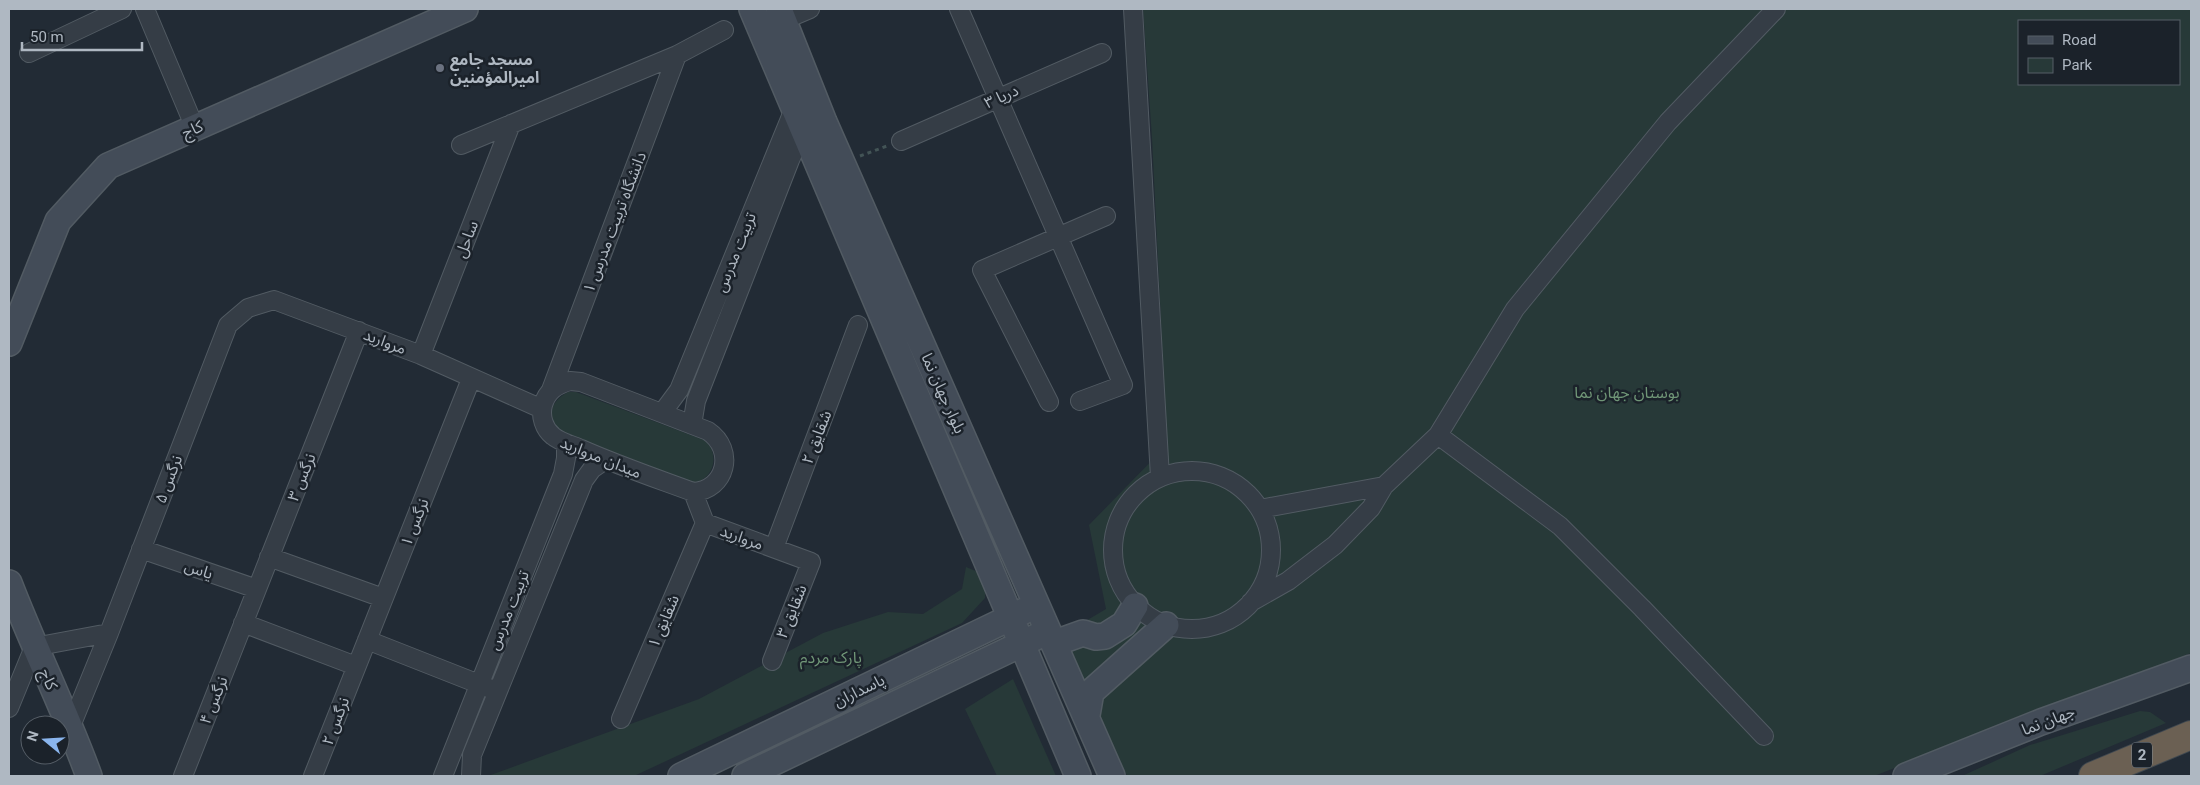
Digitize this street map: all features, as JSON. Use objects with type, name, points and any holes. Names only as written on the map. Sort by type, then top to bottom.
[{"type":"highway","name":"2","points":[[2094,776],[2191,734]]},
{"type":"street","points":[[29,54],[122,9]]},
{"type":"street","points":[[145,9],[194,128]]},
{"type":"street","name":"کاج","points":[[9,343],[58,221],[108,166],[465,9]]},
{"type":"street","name":"بلوار جهان نما","points":[[752,9],[809,115],[1011,618],[1078,776]]},
{"type":"street","points":[[782,14],[810,9]]},
{"type":"street","points":[[959,9],[1123,385],[1080,401]]},
{"type":"street","points":[[1133,9],[1160,477]]},
{"type":"street","points":[[1252,602],[1264,581],[1271,557],[1269,532],[1260,509],[1246,491],[1226,479],[1205,472],[1182,471],[1160,477],[1141,489],[1126,505],[1117,525],[1113,546],[1114,568],[1122,588],[1135,606],[1150,617],[1166,625],[1189,630],[1212,627],[1234,617],[1252,602],[1288,581],[1335,545],[1371,508],[1384,486],[1438,435],[1515,309],[1668,122],[1776,9]]},
{"type":"street","name":"بلوار جهان نما","points":[[782,14],[809,115],[842,162],[1087,715],[1112,776]]},
{"type":"street","points":[[461,145],[677,55],[724,30]]},
{"type":"street","name":"دریا ۳","points":[[902,141],[998,97],[1102,53]]},
{"type":"street","name":"۱ دانشگاه تربیت مدرس","points":[[551,390],[677,55]]},
{"type":"street","name":"تربیت مدرس","points":[[662,413],[679,390],[809,115]]},
{"type":"street","name":"تربیت مدرس","points":[[692,425],[696,401],[809,115]]},
{"type":"street","name":"ساحل","points":[[420,355],[511,124]]},
{"type":"street","points":[[1049,402],[982,270],[1106,216]]},
{"type":"street","name":"مروارید","points":[[228,325],[248,308],[274,300],[420,355],[542,409]]},
{"type":"street","name":"۵ نرگس","points":[[71,726],[228,325]]},
{"type":"street","name":"شقایق ۲","points":[[774,548],[858,325]]},
{"type":"street","name":"نرگس ۳","points":[[243,624],[359,331]]},
{"type":"street","name":"نرگس ۱","points":[[356,666],[471,379]]},
{"type":"street","points":[[542,409],[545,398],[551,390],[560,384],[570,381],[581,382],[716,436],[722,444],[725,462],[717,479],[703,492],[693,492]]},
{"type":"street","name":"میدان مروارید","points":[[542,409],[542,419],[546,429],[553,437],[605,460],[693,492]]},
{"type":"street","points":[[1438,435],[1560,526],[1764,736]]},
{"type":"street","name":"تربیت مدرس","points":[[443,776],[563,474],[566,443]]},
{"type":"street","name":"تربیت مدرس","points":[[471,776],[472,755],[584,480],[592,469],[605,460]]},
{"type":"street","points":[[1260,509],[1384,486]]},
{"type":"street","name":"مروارید","points":[[693,492],[705,523],[811,562]]},
{"type":"street","name":"شقایق ۱","points":[[621,719],[705,523]]},
{"type":"street","name":"یاس","points":[[141,549],[257,589]]},
{"type":"street","points":[[269,557],[383,598]]},
{"type":"street","name":"شقایق ۳","points":[[772,661],[811,562]]},
{"type":"street","name":"کاج","points":[[9,583],[34,647],[71,726],[89,776]]},
{"type":"street","name":"پاسداران","points":[[681,776],[1038,604]]},
{"type":"street","name":"پاسداران","points":[[745,776],[1022,644],[1052,637],[1083,633],[1096,637],[1106,636],[1124,624],[1135,606]]},
{"type":"street","points":[[243,624],[356,666]]},
{"type":"street","name":"نرگس ۴","points":[[182,776],[243,624]]},
{"type":"street","points":[[1087,715],[1091,692],[1166,625]]},
{"type":"street","points":[[9,708],[34,647],[109,633]]},
{"type":"street","points":[[366,640],[498,692]]},
{"type":"street","name":"نرگس ۲","points":[[313,776],[356,666]]},
{"type":"street","name":"جهان نما","points":[[1906,776],[2041,722],[2191,668]]},
{"type":"street","name":"جهان نما","points":[[1940,776],[2045,734],[2191,683]]},
{"type":"path","points":[[842,162],[902,141]]},
{"type":"green space","name":"بوستان جهان نما","points":[[1143,9],[2191,9],[2191,653],[1874,776],[1127,776],[1062,635],[1106,609],[1089,525],[1167,445],[1152,138]]},
{"type":"green space","points":[[568,392],[576,392],[704,440],[709,445],[714,459],[710,472],[700,481],[693,483],[561,432],[553,420],[552,410],[557,400]]},
{"type":"green space","name":"پارک مردم","points":[[966,567],[985,575],[985,598],[962,623],[634,776],[488,776],[699,699],[823,633],[888,612],[923,614],[962,589]]},
{"type":"green space","points":[[1013,679],[1056,776],[997,776],[965,709]]},
{"type":"green space","points":[[2140,711],[2150,712],[2166,723],[2040,776],[1962,776],[2030,745]]},
{"type":"place","name":"مسجد جامع امیرالمؤمنین","points":[[440,68]]}]
